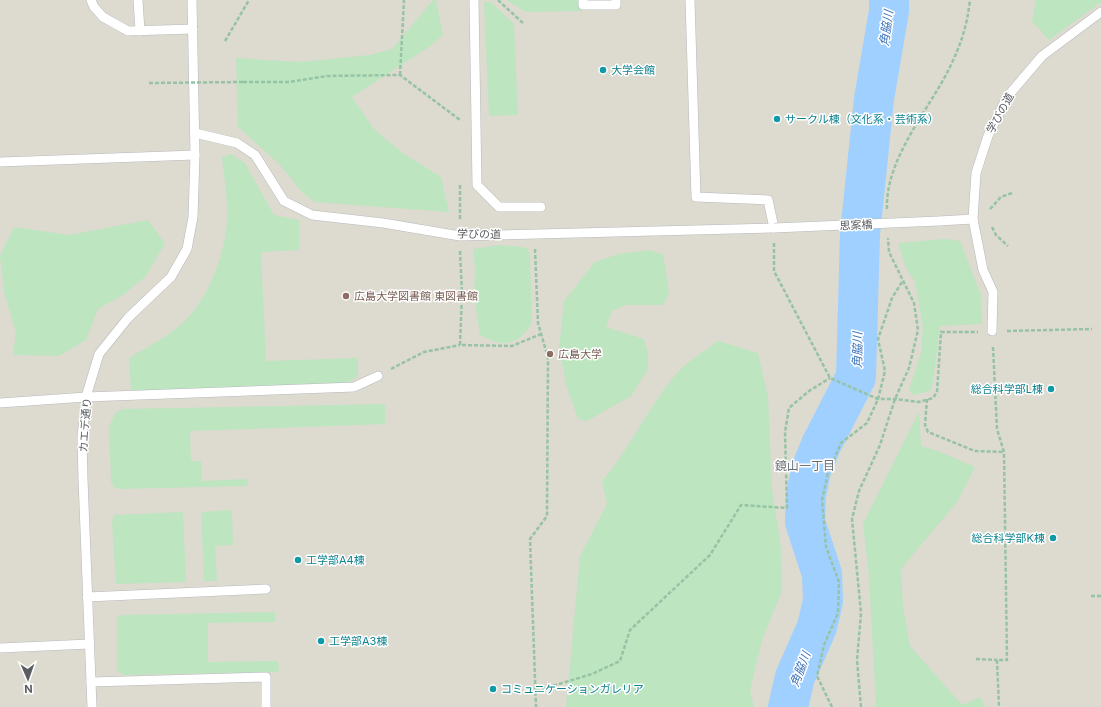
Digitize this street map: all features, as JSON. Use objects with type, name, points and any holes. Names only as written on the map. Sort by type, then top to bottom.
[{"type":"lane","points":[[91,0],[94,7],[103,17],[128,31],[193,29]]},
{"type":"lane","points":[[138,0],[140,31]]},
{"type":"lane","name":"カエデ通り","points":[[92,707],[82,472],[82,437],[86,397],[99,354],[128,318],[171,277],[187,249],[193,217],[195,155],[192,0]]},
{"type":"lane","points":[[474,0],[477,185],[499,207],[541,207]]},
{"type":"lane","points":[[583,0],[583,5],[616,5],[616,0]]},
{"type":"lane","points":[[690,0],[696,197],[768,200],[774,228]]},
{"type":"lane","name":"学びの道","points":[[992,332],[993,292],[983,270],[973,219],[976,173],[988,136],[1007,97],[1042,56],[1101,12]]},
{"type":"lane","name":"学びの道","points":[[195,133],[237,143],[255,155],[284,201],[312,215],[384,223],[460,236],[774,228]]},
{"type":"lane","points":[[0,162],[195,155]]},
{"type":"lane","name":"思案橋","points":[[774,228],[973,219]]},
{"type":"lane","points":[[0,403],[86,397],[354,387],[378,376]]},
{"type":"lane","points":[[87,597],[266,589]]},
{"type":"lane","points":[[0,648],[89,644]]},
{"type":"lane","points":[[91,682],[266,677],[266,707]]},
{"type":"path","points":[[225,41],[249,0]]},
{"type":"path","points":[[400,75],[404,0]]},
{"type":"path","points":[[498,0],[524,24]]},
{"type":"path","points":[[887,211],[891,178],[914,127],[950,68],[966,27],[970,0]]},
{"type":"path","points":[[149,83],[289,82],[327,76],[400,75],[460,120],[460,128]]},
{"type":"path","points":[[460,182],[462,294],[460,345]]},
{"type":"path","points":[[988,215],[992,206],[1001,197],[1012,193]]},
{"type":"path","points":[[989,221],[996,235],[1008,246]]},
{"type":"path","points":[[774,228],[774,271],[830,378],[878,399],[895,398],[919,402],[933,398],[936,392],[941,332],[1092,330]]},
{"type":"path","points":[[861,707],[857,660],[861,613],[852,518],[859,491],[880,445],[895,398],[909,368],[918,330],[914,303],[902,282],[889,252],[888,231]]},
{"type":"path","points":[[534,234],[538,323],[548,358],[547,516],[530,539],[536,707]]},
{"type":"path","points":[[832,707],[832,702],[817,676],[824,645],[838,613],[839,582],[826,547],[822,500],[828,473],[841,444],[867,423],[878,399],[885,370],[878,339],[892,298],[902,282]]},
{"type":"path","points":[[976,659],[1007,660],[1004,452],[997,429],[992,332]]},
{"type":"path","points":[[378,376],[424,352],[460,345],[512,346],[541,334]]},
{"type":"path","points":[[536,691],[592,674],[620,660],[630,630],[710,555],[741,505],[787,508],[785,432],[789,408],[809,391],[830,378]]},
{"type":"path","points":[[927,399],[925,425],[928,432],[975,451],[1004,452]]},
{"type":"path","points":[[1091,596],[1101,596]]},
{"type":"path","points":[[997,660],[999,707]]},
{"type":"shaded area","name":"広島大学","points":[[0,0],[1101,0],[1101,707],[0,707]]},
{"type":"green space","points":[[433,0],[436,0],[443,35],[429,47],[352,97],[374,129],[404,154],[441,177],[449,212],[314,202],[301,191],[280,165],[238,127],[236,58],[300,62],[370,55],[392,49]]},
{"type":"green space","points":[[506,0],[577,0],[583,11],[526,12]]},
{"type":"green space","points":[[1036,0],[1101,0],[1101,2],[1049,40],[1032,21]]},
{"type":"green space","points":[[484,2],[491,2],[514,24],[518,115],[489,116]]},
{"type":"green space","points":[[231,154],[245,163],[274,215],[299,220],[299,250],[261,252],[266,361],[358,358],[358,376],[345,384],[131,392],[129,358],[178,327],[198,305],[213,277],[219,262],[226,232],[227,210],[222,157]]},
{"type":"green space","points":[[148,220],[165,243],[146,276],[123,295],[98,309],[86,340],[59,356],[13,355],[16,332],[4,292],[0,256],[14,227],[69,235]]},
{"type":"green space","points":[[945,239],[960,241],[981,295],[982,324],[940,326],[933,382],[930,391],[913,395],[909,390],[921,353],[923,328],[915,282],[906,268],[898,243]]},
{"type":"green space","points":[[500,245],[528,249],[530,258],[532,323],[527,331],[521,336],[515,340],[503,343],[496,342],[480,335],[474,296],[475,269],[473,249]]},
{"type":"green space","points":[[648,250],[663,254],[669,292],[663,305],[625,305],[612,311],[606,327],[644,339],[648,353],[648,369],[631,396],[587,421],[578,419],[567,388],[559,349],[564,301],[595,262],[619,254]]},
{"type":"green space","points":[[718,341],[758,353],[768,397],[772,489],[781,548],[782,591],[762,640],[750,691],[754,707],[566,707],[580,556],[607,504],[602,481],[622,455],[657,399],[677,373],[691,360]]},
{"type":"green space","points":[[385,404],[385,424],[190,431],[191,461],[201,461],[202,481],[248,479],[247,486],[118,489],[114,487],[111,482],[109,426],[116,412],[124,409]]},
{"type":"green space","points":[[919,412],[921,446],[938,451],[975,467],[957,502],[901,569],[903,606],[910,646],[962,705],[980,697],[985,707],[876,707],[869,576],[863,524]]},
{"type":"green space","points":[[232,510],[233,545],[215,546],[217,581],[204,581],[201,512]]},
{"type":"green space","points":[[183,512],[186,582],[116,584],[112,523],[114,515]]},
{"type":"green space","points":[[275,612],[275,622],[208,623],[208,662],[278,661],[279,672],[123,675],[117,670],[117,618],[122,615]]},
{"type":"waterway","name":"角脇川","points":[[788,707],[795,677],[817,627],[823,601],[822,574],[805,522],[806,495],[811,470],[821,445],[856,377],[860,234],[874,99],[889,11],[889,0]]},
{"type":"place","name":"大学会館","points":[[603,70]]},
{"type":"place","name":"サークル棟（文化系・芸術系）","points":[[777,119]]},
{"type":"place","name":"広島大学図書館 東図書館","points":[[346,296]]},
{"type":"place","name":"広島大学","points":[[550,354]]},
{"type":"place","name":"総合科学部L棟","points":[[1051,389]]},
{"type":"place","name":"総合科学部K棟","points":[[1053,538]]},
{"type":"place","name":"工学部A4棟","points":[[298,560]]},
{"type":"place","name":"工学部A3棟","points":[[321,641]]},
{"type":"place","name":"コミュニケーションガレリア","points":[[493,689]]},
{"type":"district","name":"鏡山一丁目","points":[[805,465]]}]
